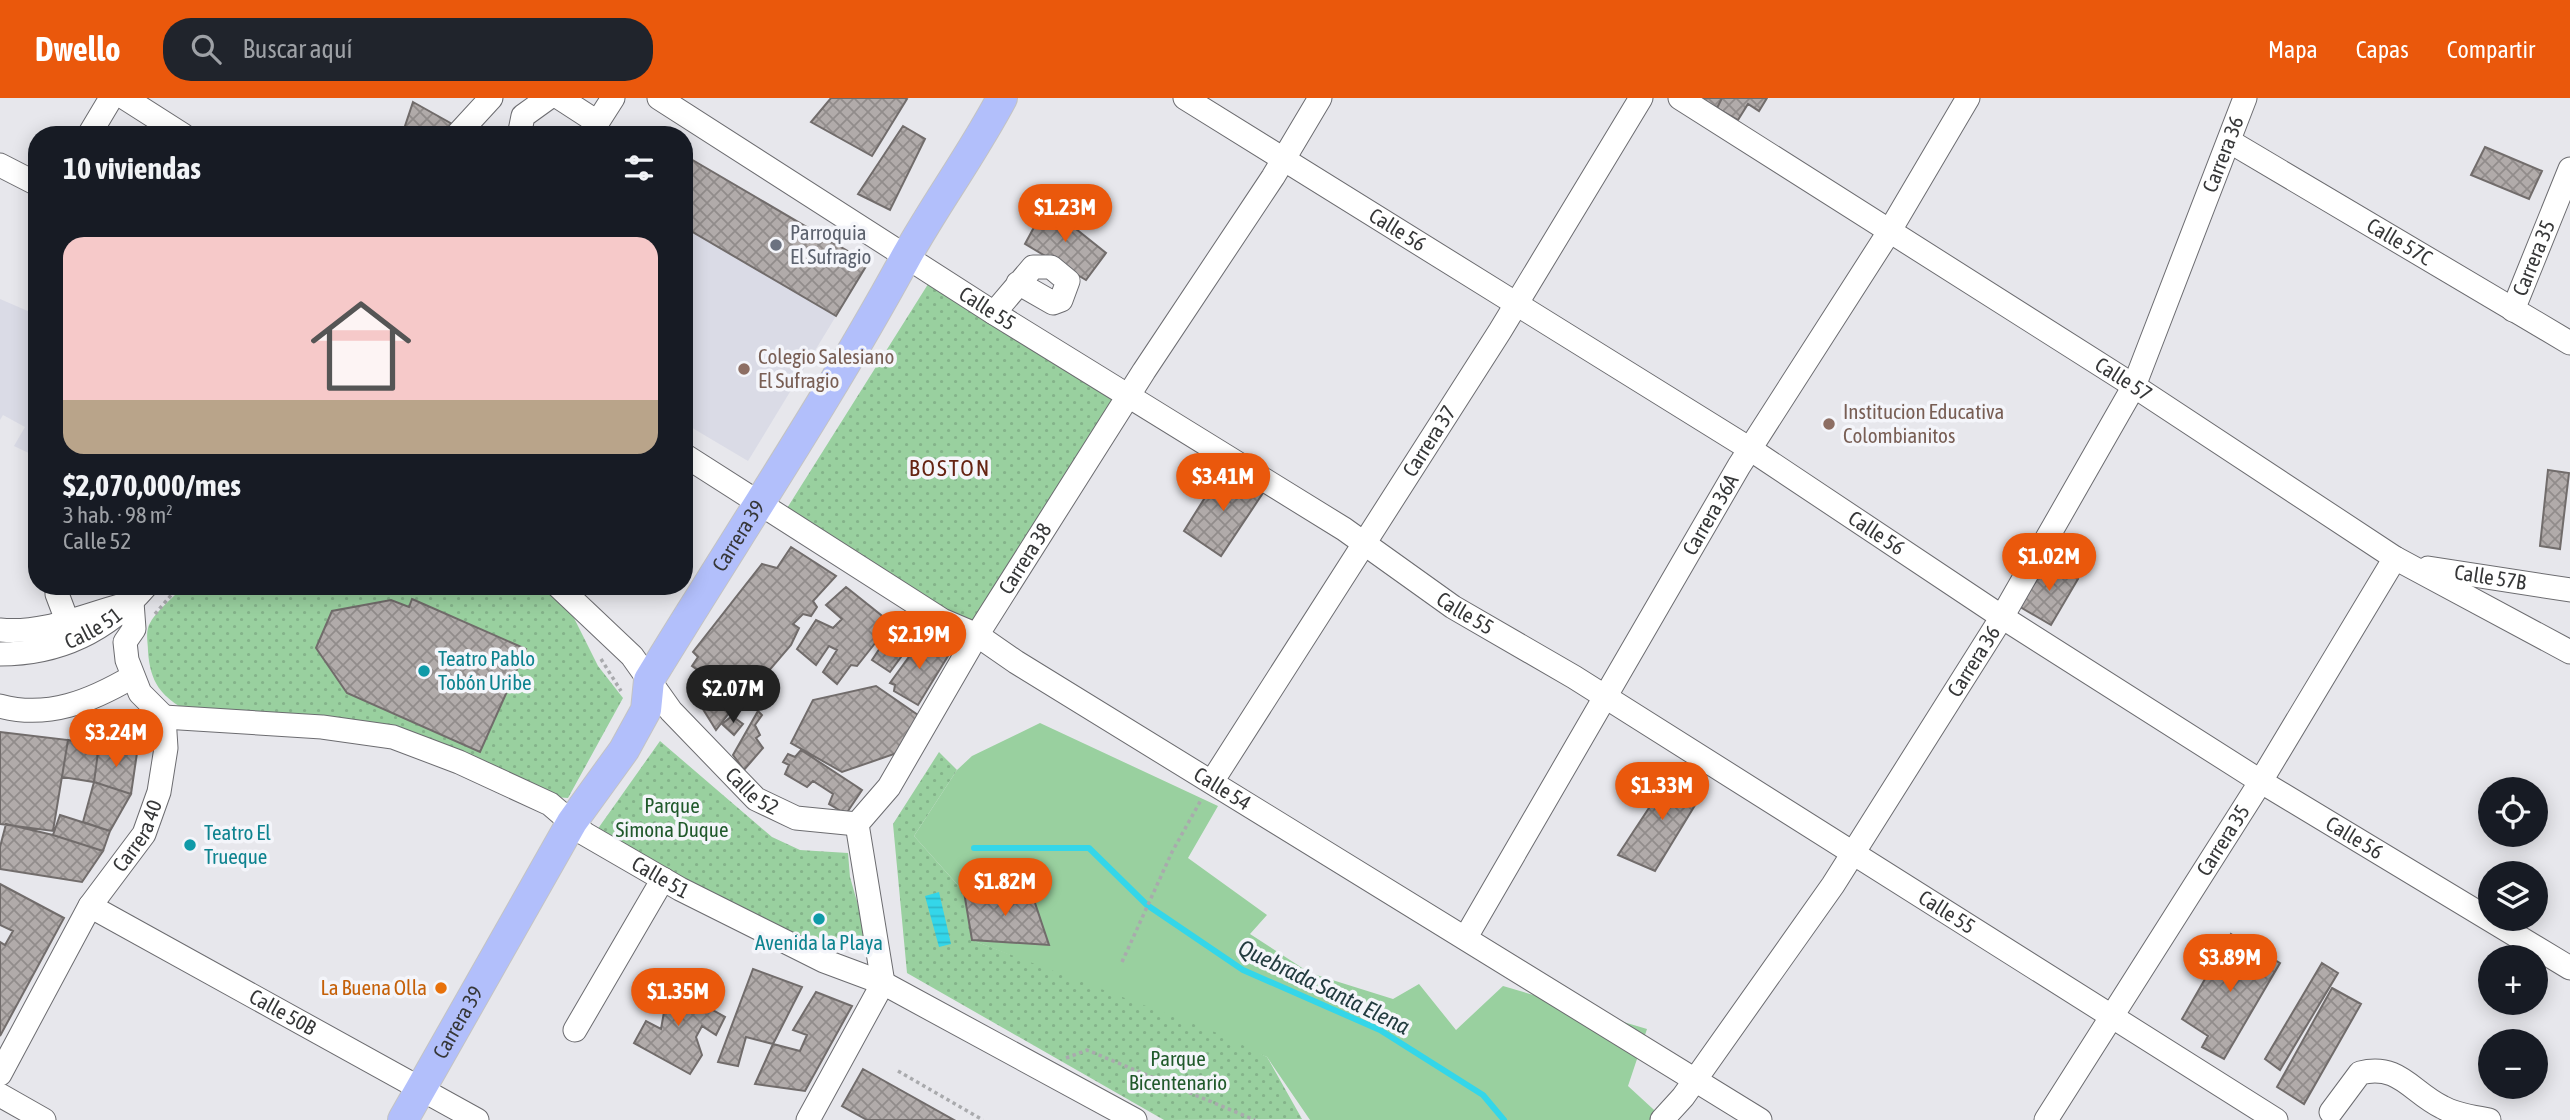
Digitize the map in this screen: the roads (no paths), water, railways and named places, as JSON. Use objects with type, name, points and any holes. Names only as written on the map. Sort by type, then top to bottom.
[{"type":"main road","name":"Carrera 39","points":[[403,1120],[572,822],[624,750],[646,710],[649,680],[758,502],[834,386],[906,257],[1002,98]]},
{"type":"street","points":[[94,126],[111,98]]},
{"type":"street","points":[[125,98],[169,126]]},
{"type":"street","points":[[465,126],[491,98]]},
{"type":"street","points":[[521,126],[523,116],[548,98]]},
{"type":"street","points":[[560,98],[590,126]]},
{"type":"street","points":[[595,126],[613,98]]},
{"type":"street","name":"Calle 55","points":[[659,98],[1128,398],[1365,544],[1453,607],[1605,696],[2276,1120]]},
{"type":"street","name":"Calle 56","points":[[1185,98],[1750,449],[2003,617],[2260,781],[2570,968]]},
{"type":"street","name":"Carrera 38","points":[[858,824],[890,787],[977,635],[1320,98]]},
{"type":"street","name":"Carrera 37","points":[[1213,780],[1517,303],[1641,98]]},
{"type":"street","name":"Calle 57","points":[[1680,98],[2134,386],[2403,562],[2570,652]]},
{"type":"street","name":"Carrera 36A","points":[[1466,937],[1750,449],[1889,232],[1968,98]]},
{"type":"street","name":"Carrera 36","points":[[1695,1080],[1852,854],[2003,617],[2134,386],[2245,98]]},
{"type":"street","name":"Calle 57C","points":[[2229,141],[2570,343]]},
{"type":"street","points":[[0,165],[28,179]]},
{"type":"street","name":"Carrera 35","points":[[2514,310],[2570,169]]},
{"type":"street","points":[[994,313],[1018,282]]},
{"type":"street","name":"Calle 54","points":[[693,461],[942,620],[977,635],[1016,662],[1213,780],[1760,1120]]},
{"type":"street","name":"Carrera 35","points":[[2046,1120],[2260,781],[2403,562]]},
{"type":"street","name":"Calle 57B","points":[[2403,562],[2570,590]]},
{"type":"street","points":[[60,595],[68,623]]},
{"type":"street","name":"Calle 51","points":[[0,630],[28,630],[68,623],[137,595]]},
{"type":"street","name":"Calle 51","points":[[0,654],[38,651],[66,644],[97,630],[138,595]]},
{"type":"street","points":[[139,595],[134,629],[125,642],[132,677],[151,706],[164,718]]},
{"type":"street","name":"Calle 52","points":[[568,595],[632,656],[671,711],[756,799],[796,818],[858,824]]},
{"type":"street","points":[[0,706],[14,710],[56,710],[96,698],[132,677]]},
{"type":"street","name":"Calle 51","points":[[164,718],[322,727],[393,737],[459,762],[550,804],[585,834],[663,879],[824,961],[883,983],[1135,1120]]},
{"type":"street","name":"Carrera 40","points":[[0,1074],[90,906],[144,834],[159,792],[166,748],[164,718]]},
{"type":"street","points":[[808,1120],[883,983],[858,824]]},
{"type":"street","points":[[575,1030],[663,879]]},
{"type":"street","name":"Calle 50B","points":[[90,906],[477,1120]]},
{"type":"street","points":[[2331,1112],[2351,1081],[2360,1073],[2383,1069],[2396,1075],[2442,1108],[2489,1120]]},
{"type":"street","points":[[1662,1119],[1695,1080]]},
{"type":"street","points":[[0,1095],[44,1120]]},
{"type":"water","points":[[939,892],[951,944],[939,947],[925,896]]},
{"type":"waterway","name":"Quebrada Santa Elena","points":[[974,848],[1089,848],[1147,905],[1243,970],[1380,1030],[1483,1095],[1504,1120]]},
{"type":"place","name":"Parroquia El Sufragio","points":[[776,245]]},
{"type":"place","name":"Colegio Salesiano El Sufragio","points":[[744,369]]},
{"type":"place","name":"Institucion Educativa Colombianitos","points":[[1829,424]]},
{"type":"place","name":"Teatro Pablo Tobón Uribe","points":[[424,671]]},
{"type":"place","name":"Teatro El Trueque","points":[[190,845]]},
{"type":"place","name":"Avenida la Playa","points":[[819,919]]},
{"type":"place","name":"La Buena Olla","points":[[441,988]]},
{"type":"district","name":"BOSTON","points":[[950,468]]},
{"type":"park label","name":"Parque Simona Duque","points":[[672,818]]},
{"type":"park label","name":"Parque Bicentenario","points":[[1178,1071]]}]
